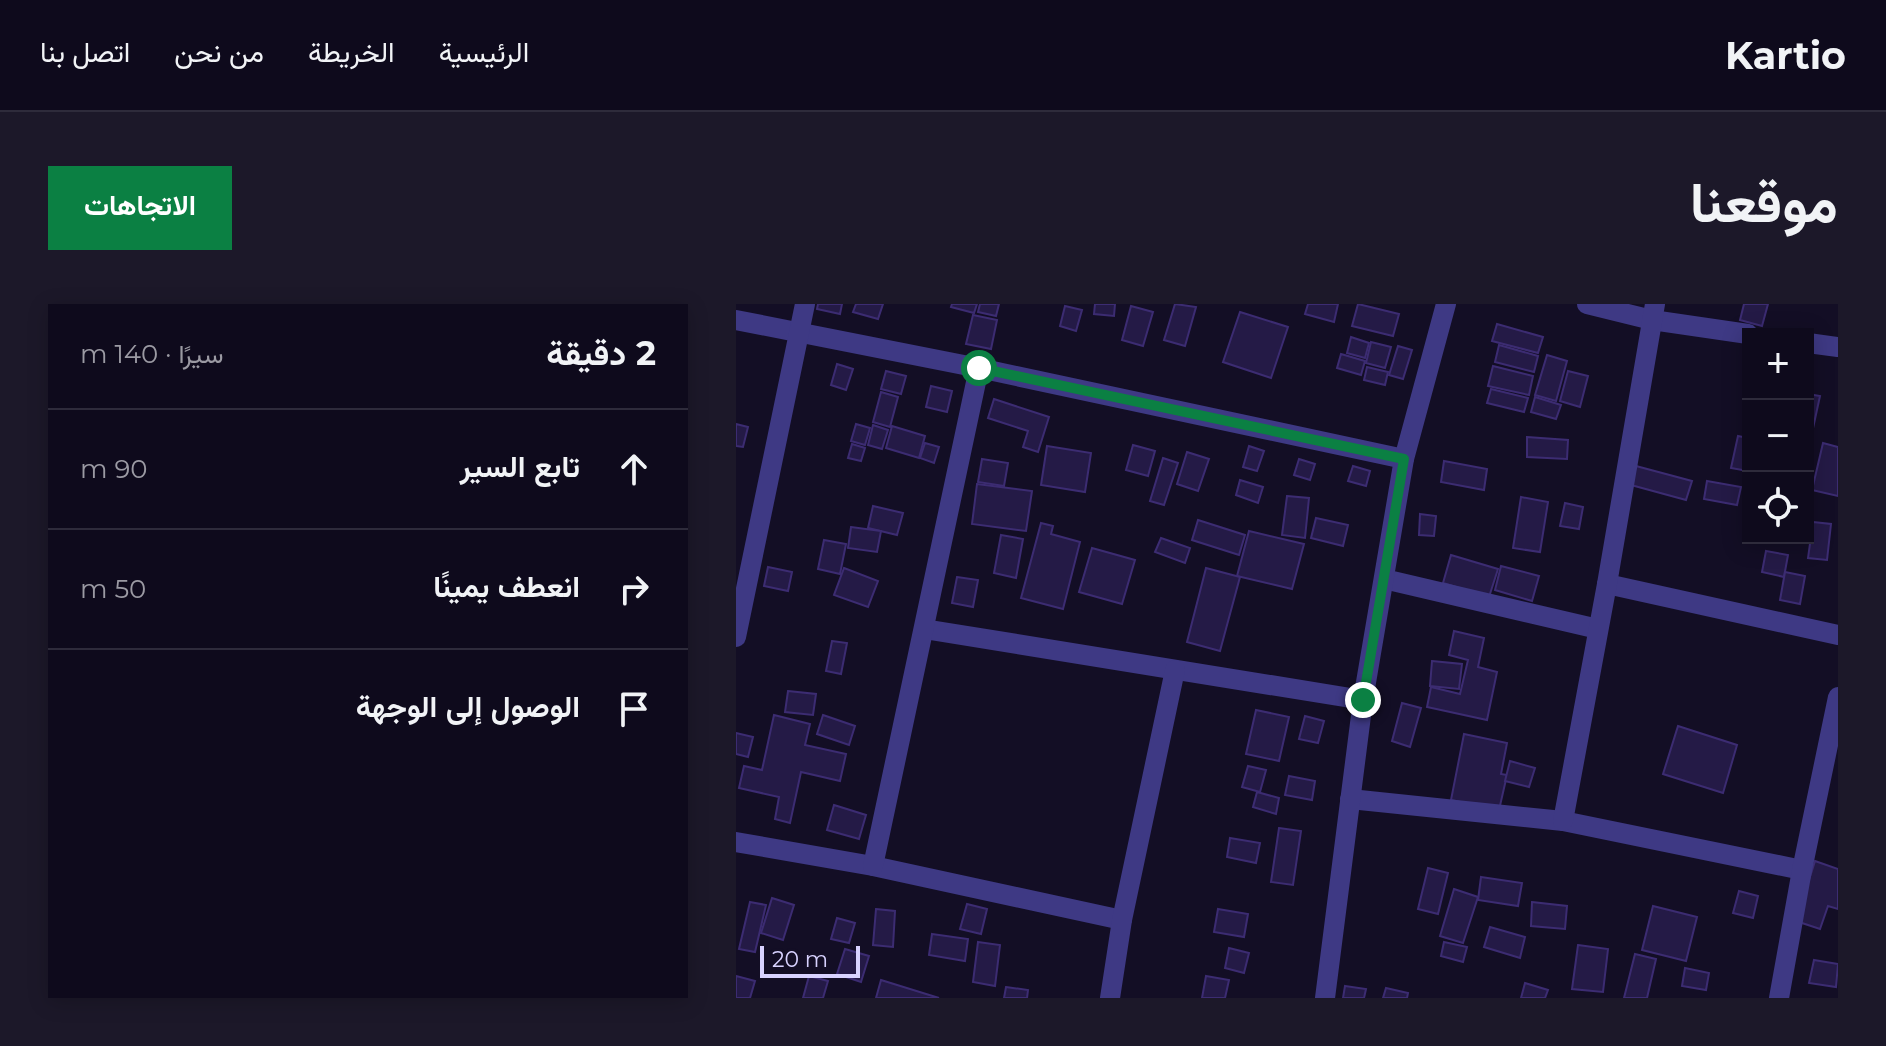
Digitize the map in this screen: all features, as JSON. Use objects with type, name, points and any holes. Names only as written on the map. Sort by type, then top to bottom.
[{"type":"street","points":[[736,637],[741,580],[805,304]]},
{"type":"street","points":[[1325,998],[1363,700],[1404,459],[1446,304]]},
{"type":"street","points":[[1587,304],[1654,312],[1742,333]]},
{"type":"street","points":[[1563,821],[1654,312]]},
{"type":"street","points":[[736,320],[979,368],[1404,459]]},
{"type":"street","points":[[1814,344],[1838,347]]},
{"type":"street","points":[[873,866],[979,368]]},
{"type":"street","points":[[1384,579],[1598,629]]},
{"type":"street","points":[[1607,584],[1838,635]]},
{"type":"street","points":[[924,629],[1363,700]]},
{"type":"street","points":[[1110,998],[1122,920],[1175,670]]},
{"type":"street","points":[[1779,998],[1838,697]]},
{"type":"street","points":[[1350,799],[1563,821],[1802,870]]},
{"type":"street","points":[[736,842],[873,866],[1122,920]]},
{"type":"building","points":[[818,304],[842,304],[840,314],[817,309]]},
{"type":"building","points":[[856,304],[883,304],[878,319],[853,312]]},
{"type":"building","points":[[952,304],[977,304],[974,313],[951,307]]},
{"type":"building","points":[[980,304],[999,304],[996,316],[978,312]]},
{"type":"building","points":[[1095,304],[1115,304],[1114,316],[1094,314]]},
{"type":"building","points":[[1175,304],[1196,307],[1185,346],[1164,340]]},
{"type":"building","points":[[1308,304],[1338,304],[1334,322],[1305,314]]},
{"type":"building","points":[[1358,304],[1399,314],[1393,336],[1352,326]]},
{"type":"building","points":[[1744,304],[1768,304],[1762,326],[1740,320]]},
{"type":"building","points":[[1065,306],[1082,310],[1076,331],[1060,326]]},
{"type":"building","points":[[1131,306],[1153,312],[1143,346],[1122,340]]},
{"type":"building","points":[[1240,312],[1288,327],[1271,378],[1223,362]]},
{"type":"building","points":[[973,315],[997,320],[991,349],[966,344]]},
{"type":"building","points":[[1497,324],[1543,337],[1538,353],[1492,341]]},
{"type":"building","points":[[1351,337],[1369,343],[1365,358],[1347,353]]},
{"type":"building","points":[[1371,342],[1391,347],[1385,368],[1366,363]]},
{"type":"building","points":[[1499,345],[1538,356],[1534,372],[1495,362]]},
{"type":"building","points":[[1398,346],[1412,350],[1403,379],[1389,375]]},
{"type":"building","points":[[1341,354],[1365,361],[1361,375],[1337,368]]},
{"type":"building","points":[[1547,355],[1567,361],[1556,401],[1535,395]]},
{"type":"building","points":[[837,364],[853,369],[846,390],[831,385]]},
{"type":"building","points":[[1493,366],[1533,376],[1529,395],[1488,386]]},
{"type":"building","points":[[1367,367],[1388,372],[1385,385],[1364,380]]},
{"type":"building","points":[[886,371],[906,376],[901,394],[881,389]]},
{"type":"building","points":[[1568,371],[1588,376],[1580,407],[1560,401]]},
{"type":"building","points":[[931,386],[952,391],[947,412],[926,407]]},
{"type":"building","points":[[1491,389],[1528,398],[1524,412],[1487,403]]},
{"type":"building","points":[[881,392],[898,397],[890,427],[873,422]]},
{"type":"building","points":[[1814,395],[1820,396],[1814,424]]},
{"type":"building","points":[[1535,397],[1561,405],[1556,419],[1531,412]]},
{"type":"building","points":[[994,399],[1049,417],[1038,452],[1023,447],[1028,431],[988,418]]},
{"type":"building","points":[[736,424],[748,427],[743,447],[736,446]]},
{"type":"building","points":[[856,424],[870,428],[865,445],[851,441]]},
{"type":"building","points":[[873,425],[888,430],[882,449],[868,445]]},
{"type":"building","points":[[892,426],[925,436],[919,458],[886,448]]},
{"type":"building","points":[[1738,436],[1742,437],[1742,470],[1731,468]]},
{"type":"building","points":[[1527,437],[1568,440],[1567,459],[1527,457]]},
{"type":"building","points":[[925,443],[939,447],[934,463],[920,458]]},
{"type":"building","points":[[1823,443],[1838,447],[1838,496],[1814,490]]},
{"type":"building","points":[[852,444],[865,448],[861,461],[848,458]]},
{"type":"building","points":[[1133,445],[1155,451],[1148,476],[1126,470]]},
{"type":"building","points":[[1047,446],[1091,453],[1085,492],[1041,485]]},
{"type":"building","points":[[1249,446],[1264,451],[1257,471],[1243,467]]},
{"type":"building","points":[[1187,452],[1209,459],[1198,491],[1177,484]]},
{"type":"building","points":[[1163,458],[1178,463],[1164,505],[1150,501]]},
{"type":"building","points":[[982,459],[1008,463],[1004,486],[978,482]]},
{"type":"building","points":[[1299,459],[1315,464],[1310,480],[1294,475]]},
{"type":"building","points":[[1444,461],[1487,469],[1484,490],[1441,482]]},
{"type":"building","points":[[1353,466],[1370,471],[1366,486],[1348,481]]},
{"type":"building","points":[[1636,466],[1692,481],[1686,500],[1631,485]]},
{"type":"building","points":[[1240,480],[1263,487],[1258,503],[1236,495]]},
{"type":"building","points":[[1707,481],[1741,487],[1737,505],[1704,499]]},
{"type":"building","points":[[977,484],[1032,491],[1026,531],[972,524]]},
{"type":"building","points":[[1287,496],[1309,498],[1305,538],[1282,535]]},
{"type":"building","points":[[1521,497],[1548,502],[1540,552],[1513,548]]},
{"type":"building","points":[[1565,503],[1583,507],[1579,529],[1560,526]]},
{"type":"building","points":[[873,506],[903,513],[897,535],[868,528]]},
{"type":"building","points":[[1420,514],[1436,516],[1434,536],[1419,535]]},
{"type":"building","points":[[1316,518],[1348,525],[1343,546],[1311,538]]},
{"type":"building","points":[[1198,520],[1245,535],[1239,555],[1192,540]]},
{"type":"building","points":[[1814,522],[1831,524],[1827,560],[1808,558],[1810,544],[1814,544]]},
{"type":"building","points":[[1041,523],[1053,526],[1051,534],[1080,542],[1063,609],[1021,598]]},
{"type":"building","points":[[851,527],[881,531],[877,552],[848,548]]},
{"type":"building","points":[[1249,531],[1304,544],[1292,589],[1237,576]]},
{"type":"building","points":[[1001,535],[1023,539],[1016,578],[994,573]]},
{"type":"building","points":[[1161,538],[1190,548],[1185,563],[1155,552]]},
{"type":"building","points":[[824,540],[846,544],[840,574],[818,569]]},
{"type":"building","points":[[1092,548],[1135,560],[1122,604],[1079,592]]},
{"type":"building","points":[[1766,551],[1788,555],[1784,577],[1762,572]]},
{"type":"building","points":[[1451,555],[1498,569],[1489,597],[1443,583]]},
{"type":"building","points":[[1501,566],[1539,576],[1532,601],[1495,590]]},
{"type":"building","points":[[768,567],[792,572],[788,591],[764,586]]},
{"type":"building","points":[[844,568],[878,581],[868,607],[834,595]]},
{"type":"building","points":[[1206,568],[1240,577],[1220,651],[1187,642]]},
{"type":"building","points":[[1785,572],[1805,576],[1800,604],[1780,600]]},
{"type":"building","points":[[957,577],[978,580],[973,607],[952,603]]},
{"type":"building","points":[[1454,631],[1484,638],[1478,667],[1497,672],[1487,720],[1427,707],[1431,687],[1460,694],[1468,660],[1449,655]]},
{"type":"building","points":[[832,641],[847,643],[841,674],[826,671]]},
{"type":"building","points":[[1432,661],[1462,664],[1459,689],[1430,686]]},
{"type":"building","points":[[788,691],[816,694],[813,715],[785,712]]},
{"type":"building","points":[[1402,703],[1421,708],[1410,747],[1392,741]]},
{"type":"building","points":[[1256,710],[1289,717],[1279,761],[1246,754]]},
{"type":"building","points":[[774,715],[810,724],[805,745],[846,754],[840,781],[801,772],[790,823],[775,819],[779,797],[739,788],[744,766],[762,770]]},
{"type":"building","points":[[823,715],[855,726],[849,745],[817,734]]},
{"type":"building","points":[[1305,716],[1324,721],[1318,743],[1299,739]]},
{"type":"building","points":[[1678,726],[1737,745],[1723,793],[1663,774]]},
{"type":"building","points":[[736,733],[753,737],[748,757],[736,754]]},
{"type":"building","points":[[1464,734],[1507,743],[1501,774],[1507,775],[1499,810],[1451,800]]},
{"type":"building","points":[[1510,761],[1535,768],[1529,787],[1505,781]]},
{"type":"building","points":[[1248,766],[1266,770],[1260,792],[1242,787]]},
{"type":"building","points":[[1289,776],[1315,781],[1312,800],[1285,795]]},
{"type":"building","points":[[1257,792],[1279,798],[1276,814],[1253,807]]},
{"type":"building","points":[[834,805],[866,815],[859,839],[827,830]]},
{"type":"building","points":[[1279,828],[1301,831],[1293,885],[1271,882]]},
{"type":"building","points":[[1230,838],[1260,843],[1256,863],[1227,857]]},
{"type":"building","points":[[1815,861],[1838,869],[1838,909],[1828,906],[1820,929],[1796,921]]},
{"type":"building","points":[[1428,868],[1448,873],[1438,914],[1418,909]]},
{"type":"building","points":[[1481,877],[1522,883],[1518,906],[1478,900]]},
{"type":"building","points":[[1454,889],[1478,897],[1463,943],[1440,936]]},
{"type":"building","points":[[1739,891],[1758,896],[1753,918],[1733,913]]},
{"type":"building","points":[[772,898],[794,905],[783,940],[761,933]]},
{"type":"building","points":[[750,902],[766,905],[755,952],[739,949]]},
{"type":"building","points":[[1532,902],[1567,906],[1565,929],[1531,926]]},
{"type":"building","points":[[967,904],[987,909],[981,934],[960,929]]},
{"type":"building","points":[[1653,906],[1697,917],[1686,961],[1642,950]]},
{"type":"building","points":[[876,909],[895,911],[893,947],[873,945]]},
{"type":"building","points":[[1218,909],[1248,914],[1244,937],[1214,932]]},
{"type":"building","points":[[837,918],[855,923],[849,943],[831,939]]},
{"type":"building","points":[[1490,927],[1525,937],[1520,958],[1484,947]]},
{"type":"building","points":[[932,934],[968,939],[965,961],[929,955]]},
{"type":"building","points":[[978,942],[1000,945],[995,986],[973,982]]},
{"type":"building","points":[[1444,942],[1467,947],[1463,962],[1441,956]]},
{"type":"building","points":[[1578,945],[1608,949],[1603,992],[1572,989]]},
{"type":"building","points":[[1229,948],[1249,953],[1244,973],[1225,968]]},
{"type":"building","points":[[845,949],[869,956],[861,982],[837,974]]},
{"type":"building","points":[[1635,954],[1656,959],[1647,998],[1624,998]]},
{"type":"building","points":[[1814,960],[1838,964],[1836,987],[1809,983]]},
{"type":"building","points":[[1685,968],[1709,973],[1706,990],[1682,986]]},
{"type":"building","points":[[736,976],[755,981],[750,998],[736,998]]},
{"type":"building","points":[[809,976],[828,981],[823,998],[803,998]]},
{"type":"building","points":[[1206,976],[1229,980],[1225,998],[1202,998]]},
{"type":"building","points":[[881,980],[939,998],[876,998]]},
{"type":"building","points":[[1525,983],[1548,990],[1545,998],[1521,998]]},
{"type":"building","points":[[1345,986],[1366,989],[1364,998],[1343,998]]},
{"type":"building","points":[[1006,987],[1028,990],[1027,998],[1004,998]]},
{"type":"building","points":[[1386,988],[1408,993],[1407,998],[1383,998]]},
{"type":"route","points":[[979,368],[1404,459],[1363,700]]}]
